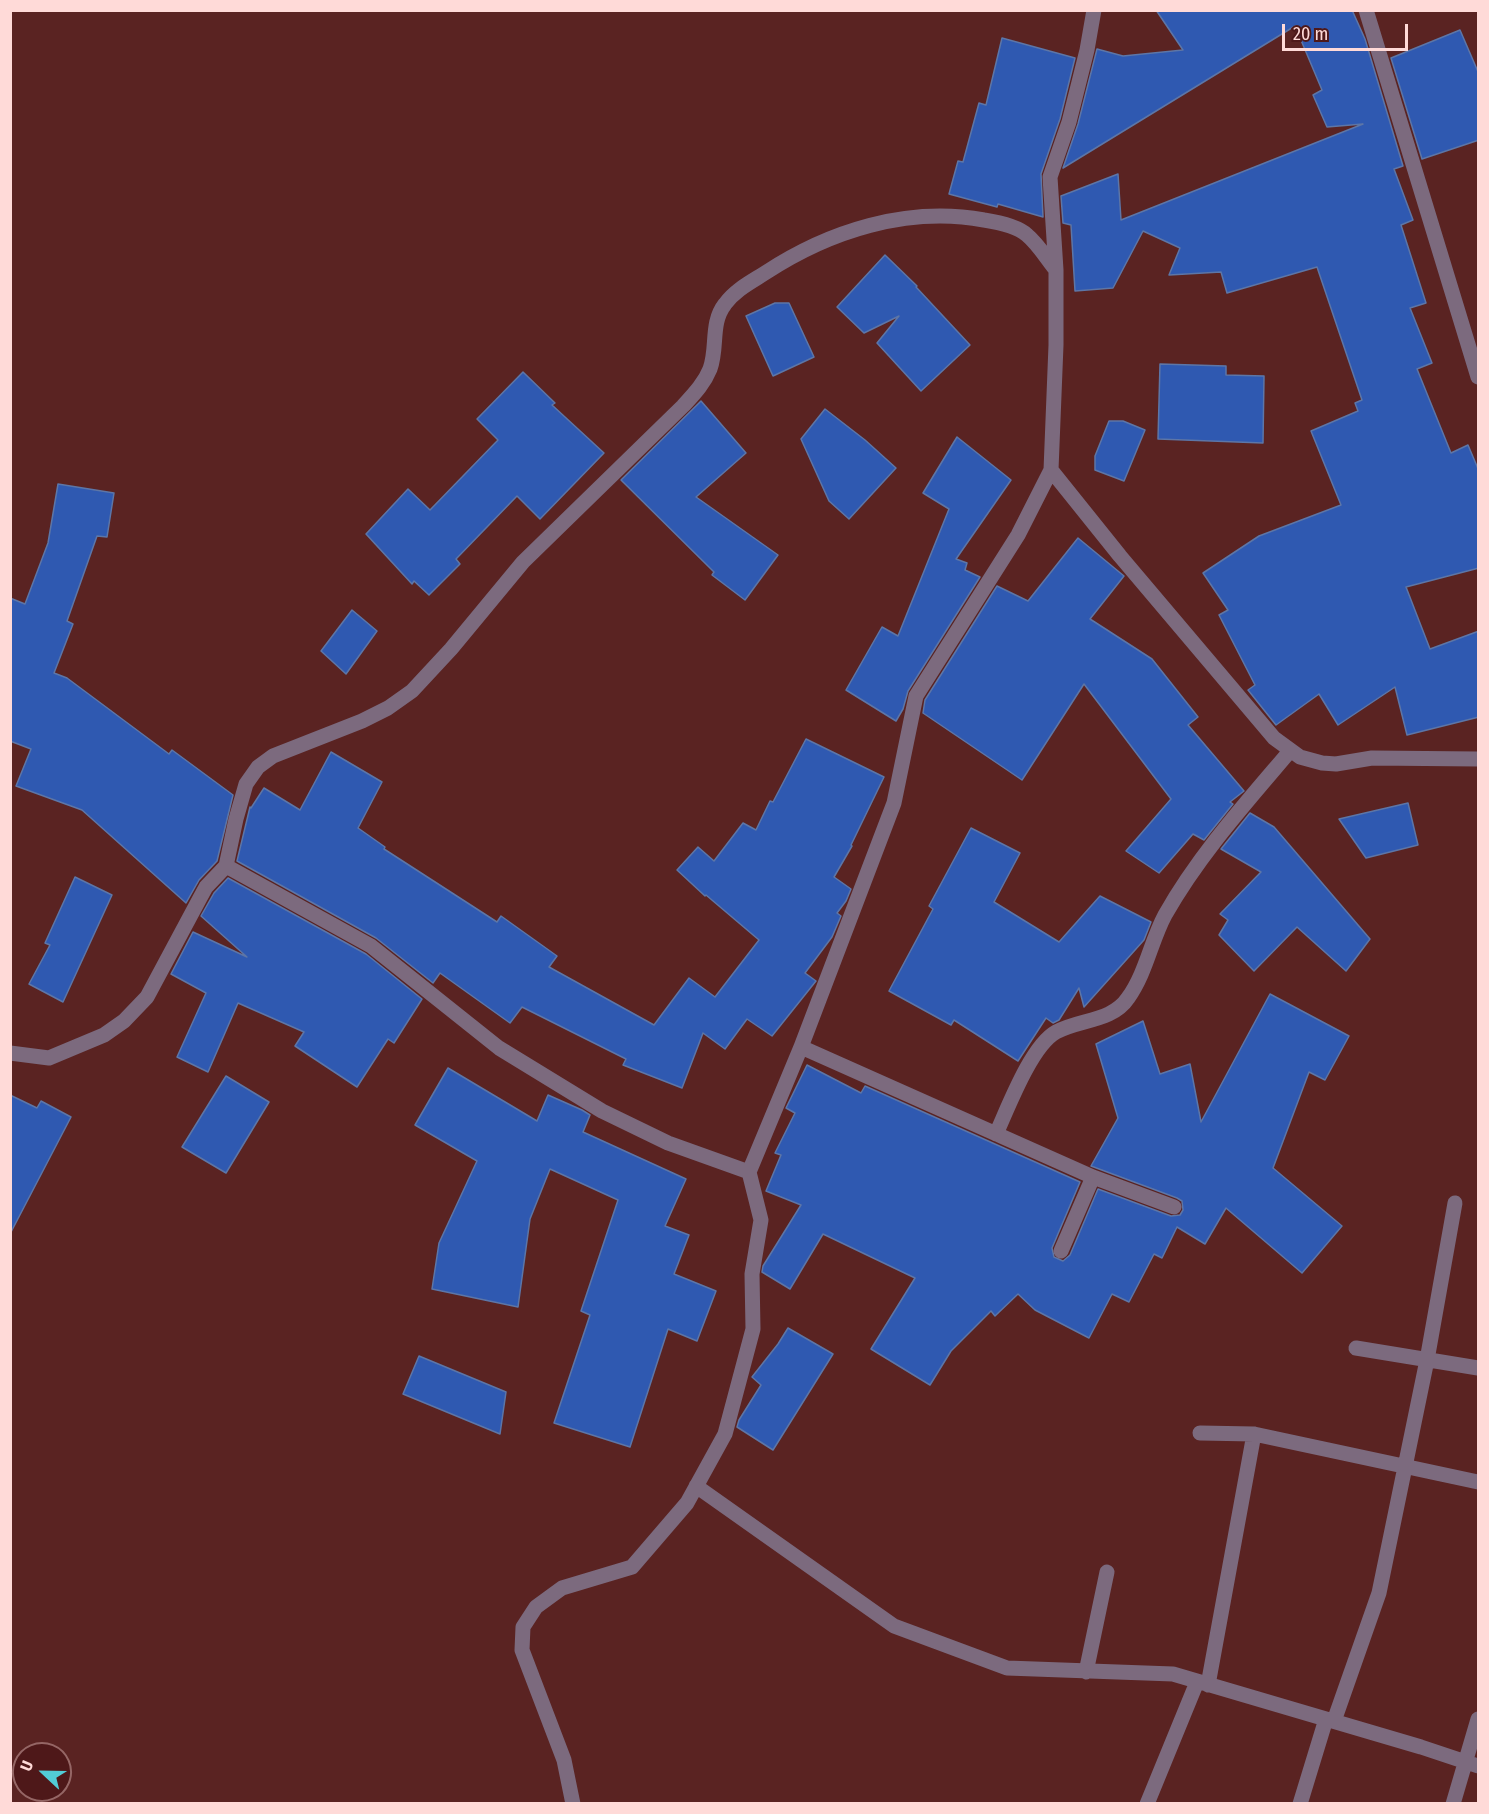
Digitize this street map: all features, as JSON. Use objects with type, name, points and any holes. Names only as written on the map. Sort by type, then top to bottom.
[{"type":"street","points":[[573,1803],[564,1760],[522,1650],[523,1627],[536,1607],[562,1588],[632,1567],[687,1503],[725,1434],[753,1329],[752,1274],[761,1220],[749,1172],[801,1047],[894,803],[916,696],[1018,535],[1051,470],[1056,345],[1056,270],[1050,177],[1069,122],[1087,50],[1094,10]]},
{"type":"street","points":[[1366,10],[1479,377]]},
{"type":"street","points":[[10,1053],[49,1058],[104,1035],[124,1021],[147,997],[203,893],[226,866],[246,784],[258,767],[273,756],[362,721],[388,708],[412,691],[451,649],[523,562],[702,386],[711,368],[718,316],[737,291],[794,254],[835,236],[920,216],[975,218],[997,222],[1026,234],[1056,270]]},
{"type":"street","points":[[1051,470],[1266,729],[1290,752],[1310,760],[1336,764],[1372,758],[1479,759]]},
{"type":"street","points":[[996,1134],[1022,1075],[1037,1052],[1054,1033],[1117,1011],[1128,999],[1139,980],[1164,916],[1204,853],[1290,752]]},
{"type":"street","points":[[226,866],[371,946],[498,1048],[602,1111],[668,1143],[749,1172]]},
{"type":"street","points":[[801,1047],[1093,1177],[1174,1207]]},
{"type":"street","points":[[1061,1251],[1093,1177]]},
{"type":"street","points":[[1300,1803],[1379,1593],[1427,1360],[1455,1203]]},
{"type":"street","points":[[1356,1348],[1479,1368]]},
{"type":"street","points":[[1200,1433],[1254,1434],[1479,1482]]},
{"type":"street","points":[[1147,1803],[1203,1684],[1254,1434]]},
{"type":"street","points":[[696,1486],[894,1626],[1007,1668],[1173,1674],[1472,1764]]},
{"type":"street","points":[[1086,1672],[1107,1572]]},
{"type":"street","points":[[1453,1803],[1472,1764],[1479,1719]]},
{"type":"building","points":[[1156,10],[1352,10],[1365,39],[1403,166],[1394,169],[1413,220],[1401,225],[1426,303],[1410,308],[1432,363],[1417,369],[1451,453],[1468,445],[1479,471],[1479,568],[1406,587],[1430,649],[1479,631],[1479,717],[1407,735],[1395,687],[1338,725],[1319,694],[1276,725],[1248,690],[1255,685],[1219,615],[1228,610],[1203,573],[1259,536],[1341,505],[1311,431],[1358,411],[1355,403],[1362,400],[1317,267],[1227,293],[1221,272],[1169,275],[1180,248],[1143,231],[1113,288],[1075,291],[1071,225],[1063,223],[1061,196],[1118,174],[1121,220],[1363,124],[1327,127],[1313,95],[1322,90],[1295,26],[1063,168],[1078,124],[1097,49],[1123,56],[1183,50]]},
{"type":"building","points":[[1460,30],[1479,74],[1479,140],[1422,159],[1391,58]]},
{"type":"building","points":[[1002,38],[1075,58],[1060,119],[1041,174],[1043,217],[998,204],[997,207],[949,194],[958,161],[963,162],[979,103],[986,105]]},
{"type":"building","points":[[885,255],[917,286],[970,345],[921,391],[877,343],[899,316],[864,333],[837,307]]},
{"type":"building","points":[[775,303],[789,303],[814,357],[773,376],[746,316]]},
{"type":"building","points":[[1160,364],[1226,366],[1226,375],[1264,376],[1263,443],[1158,439]]},
{"type":"building","points":[[523,372],[555,403],[552,405],[604,453],[540,519],[517,496],[456,559],[460,564],[429,595],[414,581],[412,584],[366,534],[408,489],[430,510],[498,440],[477,419]]},
{"type":"building","points":[[701,401],[746,453],[696,497],[778,555],[745,600],[712,575],[714,572],[621,480]]},
{"type":"building","points":[[825,409],[896,468],[849,519],[829,501],[801,439]]},
{"type":"building","points":[[1109,421],[1123,421],[1145,430],[1124,481],[1095,470],[1095,456]]},
{"type":"building","points":[[957,437],[1011,480],[956,559],[967,563],[965,570],[980,577],[908,691],[903,709],[896,721],[846,690],[882,627],[898,636],[949,509],[923,493]]},
{"type":"building","points":[[58,484],[114,493],[107,537],[97,536],[67,621],[73,624],[54,673],[67,678],[169,754],[172,750],[233,795],[217,861],[199,880],[186,903],[82,810],[16,786],[31,749],[10,741],[10,598],[25,604],[48,543]]},
{"type":"building","points":[[1078,538],[1124,576],[1090,619],[1152,659],[1198,717],[1188,725],[1244,791],[1230,802],[1233,804],[1204,840],[1193,834],[1159,873],[1126,851],[1171,799],[1084,684],[1022,780],[923,713],[925,700],[997,586],[1028,601]]},
{"type":"building","points":[[352,610],[377,631],[346,674],[321,651]]},
{"type":"building","points":[[806,739],[884,777],[852,846],[834,877],[851,889],[837,913],[841,916],[832,937],[805,973],[816,981],[772,1036],[747,1019],[725,1049],[703,1033],[682,1088],[623,1065],[626,1059],[522,1007],[510,1023],[440,973],[433,983],[376,938],[237,861],[250,807],[264,788],[300,810],[331,752],[382,782],[358,828],[385,847],[384,849],[497,922],[501,916],[557,956],[549,967],[654,1025],[689,978],[715,997],[759,940],[677,870],[698,847],[714,861],[743,823],[756,830]]},
{"type":"building","points":[[1408,803],[1418,845],[1366,858],[1339,819]]},
{"type":"building","points":[[1250,813],[1274,827],[1370,939],[1346,971],[1297,927],[1254,971],[1219,935],[1228,920],[1220,914],[1261,872],[1221,849]]},
{"type":"building","points":[[971,828],[1020,853],[994,902],[1059,942],[1100,896],[1151,922],[1144,940],[1084,1007],[1079,988],[1059,1020],[1053,1023],[1046,1018],[1018,1061],[954,1020],[951,1025],[889,991],[933,909],[929,906]]},
{"type":"building","points":[[75,877],[112,895],[63,1002],[29,984],[50,945],[45,943]]},
{"type":"building","points":[[228,878],[366,954],[422,999],[394,1043],[388,1039],[357,1087],[295,1046],[304,1032],[238,1003],[208,1072],[177,1057],[206,993],[171,974],[193,932],[247,957],[201,916],[214,893]]},
{"type":"building","points":[[1270,994],[1349,1036],[1325,1080],[1309,1072],[1273,1168],[1342,1226],[1302,1273],[1226,1208],[1205,1244],[1177,1227],[1162,1258],[1154,1254],[1129,1302],[1112,1294],[1089,1338],[1035,1310],[1018,1294],[995,1316],[991,1311],[951,1351],[930,1385],[871,1349],[915,1278],[823,1234],[790,1289],[762,1272],[763,1266],[801,1205],[766,1191],[781,1155],[775,1153],[795,1113],[786,1108],[807,1065],[861,1093],[865,1086],[1080,1182],[1052,1248],[1054,1257],[1063,1261],[1070,1255],[1098,1189],[1171,1216],[1180,1215],[1183,1210],[1182,1201],[1177,1198],[1091,1166],[1118,1118],[1096,1044],[1143,1021],[1160,1074],[1190,1064],[1201,1122]]},
{"type":"building","points":[[448,1068],[537,1121],[548,1095],[582,1110],[590,1115],[583,1132],[686,1179],[665,1226],[689,1235],[674,1274],[716,1291],[697,1341],[668,1329],[630,1447],[554,1423],[590,1315],[581,1311],[618,1200],[550,1169],[530,1219],[518,1307],[432,1289],[439,1243],[477,1161],[415,1125]]},
{"type":"building","points":[[226,1076],[269,1102],[226,1173],[182,1147]]},
{"type":"building","points":[[10,1095],[37,1108],[41,1101],[71,1117],[10,1234]]},
{"type":"building","points":[[788,1328],[833,1354],[773,1450],[737,1427],[761,1385],[752,1377]]},
{"type":"building","points":[[419,1356],[506,1392],[500,1434],[403,1394]]}]
